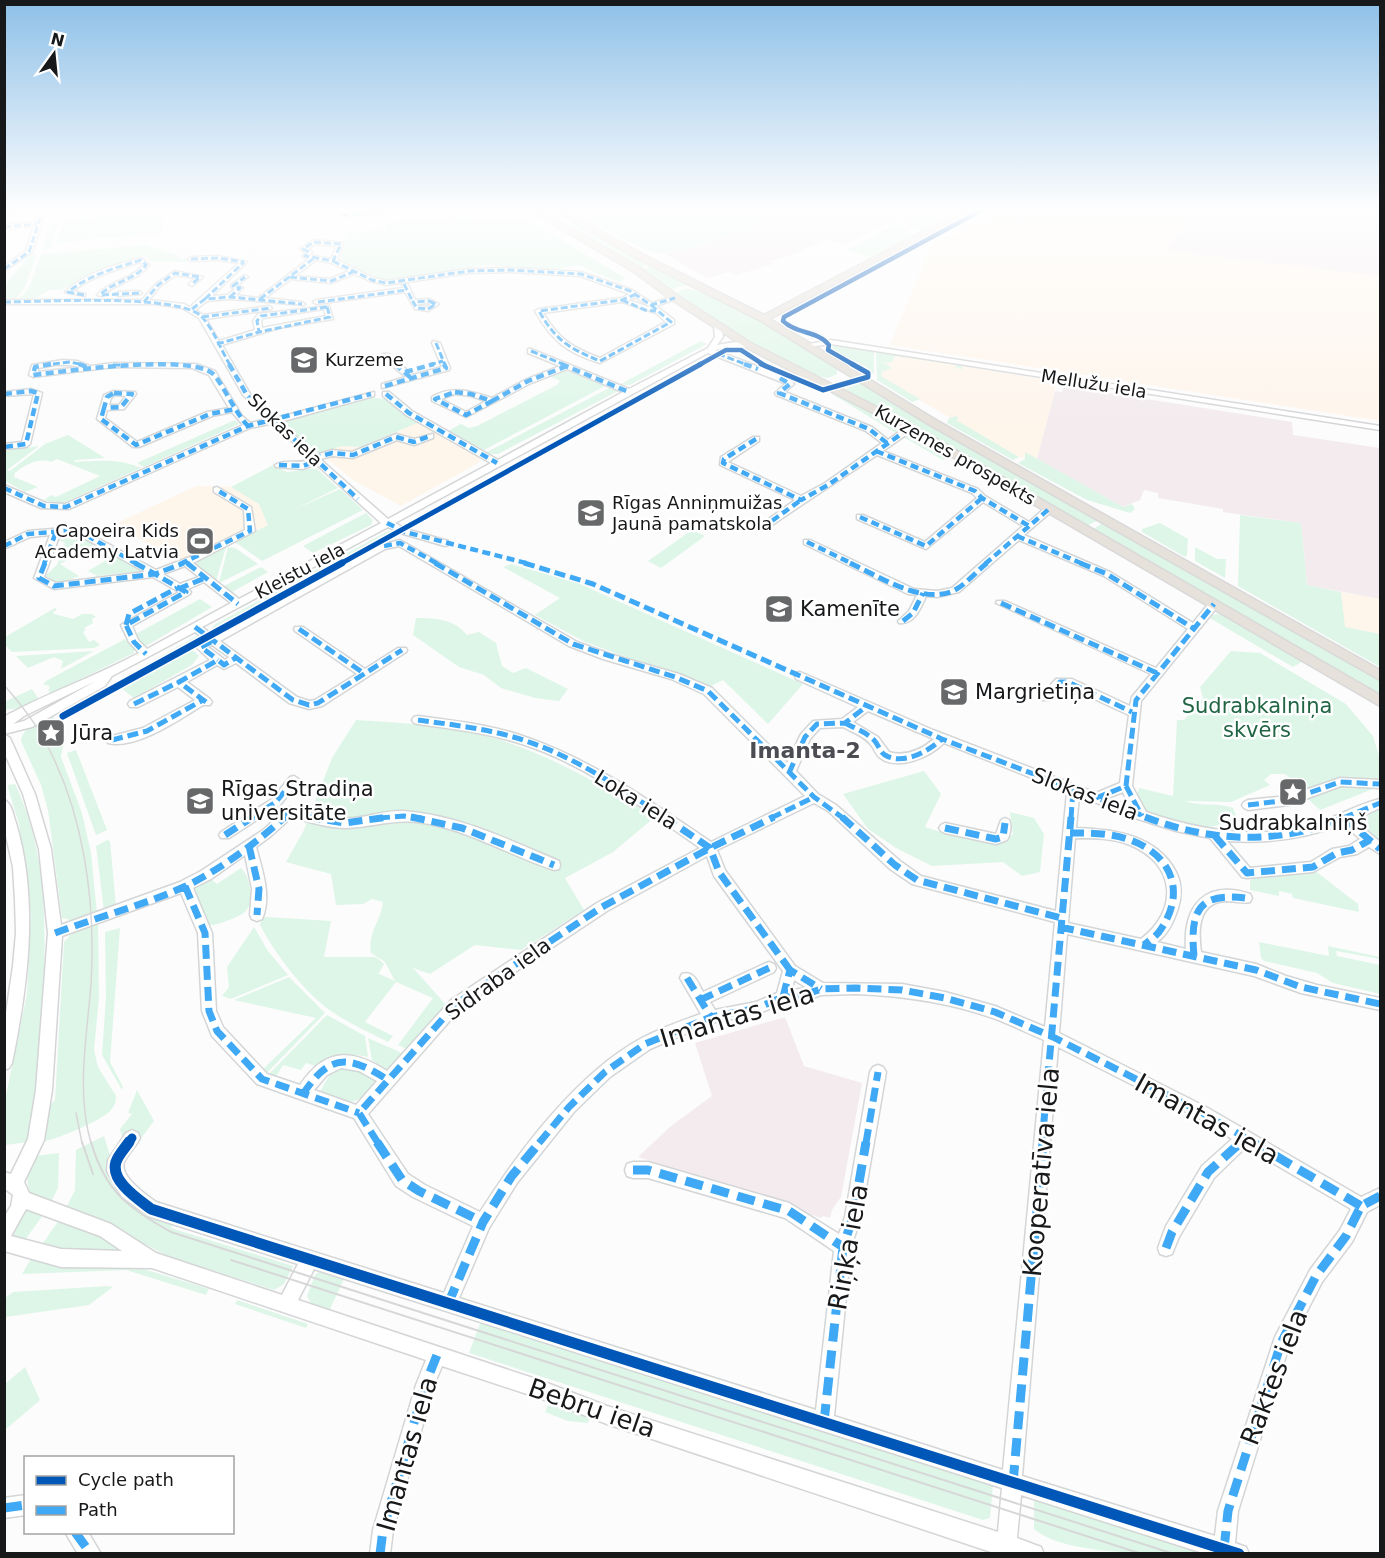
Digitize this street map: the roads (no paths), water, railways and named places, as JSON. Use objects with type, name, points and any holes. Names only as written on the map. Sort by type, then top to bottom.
[{"type":"main road","name":"Kurzemes prospekts","points":[[657,282],[677,293],[718,326],[748,345],[910,428],[1380,701]]},
{"type":"main road","name":"Kurzemes prospekts","points":[[690,282],[764,319],[932,422],[1380,676]]},
{"type":"main road","points":[[764,319],[834,282]]},
{"type":"main road","points":[[677,293],[707,290]]},
{"type":"main road","points":[[812,377],[823,380],[838,379],[844,374],[841,366]]},
{"type":"street","points":[[70,294],[69,290],[82,282]]},
{"type":"street","points":[[90,298],[125,282]]},
{"type":"street","points":[[144,302],[165,282]]},
{"type":"street","points":[[192,309],[223,282]]},
{"type":"street","points":[[230,297],[240,288],[233,286],[239,282]]},
{"type":"street","points":[[216,298],[205,306],[233,309],[256,299],[283,282]]},
{"type":"street","points":[[378,282],[403,282],[413,302]]},
{"type":"street","points":[[602,282],[636,294],[670,322],[600,361],[564,346],[558,341],[539,311],[622,300],[636,294]]},
{"type":"street","points":[[202,317],[407,290]]},
{"type":"street","points":[[42,295],[70,294],[90,298],[139,293]]},
{"type":"street","points":[[622,300],[645,310],[654,308],[677,293]]},
{"type":"street","points":[[205,299],[230,297],[303,304]]},
{"type":"street","name":"Slokas iela","points":[[4,302],[90,298],[171,303],[192,309],[202,317],[247,396],[273,421],[402,537],[445,543]]},
{"type":"street","points":[[217,344],[259,332],[278,326],[330,317],[327,307],[261,315],[257,321],[259,332]]},
{"type":"street","points":[[718,326],[719,337],[709,350],[787,381],[790,384],[779,393],[869,429],[887,443]]},
{"type":"street","name":"Mellužu iela","points":[[808,345],[831,342],[1380,428]]},
{"type":"street","points":[[386,356],[402,370],[446,368],[436,343]]},
{"type":"street","name":"Kleistu iela","points":[[4,729],[33,722],[101,683],[110,673],[709,350],[727,345],[748,345]]},
{"type":"street","points":[[531,351],[629,392]]},
{"type":"street","points":[[89,368],[81,364],[55,363],[35,367],[33,375],[114,365],[193,366],[212,373],[239,417],[248,426]]},
{"type":"street","points":[[493,401],[457,392],[444,393],[435,399],[466,415],[553,370],[567,366]]},
{"type":"street","points":[[4,488],[44,506],[66,507],[248,426],[385,390],[402,370]]},
{"type":"street","points":[[385,390],[409,413],[497,463]]},
{"type":"street","points":[[4,394],[31,391],[38,393],[26,444],[4,447]]},
{"type":"street","points":[[104,408],[101,419],[103,422],[136,445],[210,414],[236,409]]},
{"type":"street","points":[[762,528],[910,428]]},
{"type":"street","points":[[279,465],[303,465],[332,453],[353,454],[396,437],[414,442],[430,436]]},
{"type":"street","points":[[756,439],[724,459],[723,463],[801,500]]},
{"type":"street","points":[[876,452],[975,491],[982,498],[1029,526]]},
{"type":"street","points":[[56,532],[39,578],[54,586],[155,574],[186,562],[250,531],[248,509],[217,490]]},
{"type":"street","points":[[860,517],[926,546],[982,498]]},
{"type":"street","points":[[807,542],[912,592],[937,594],[954,590],[1049,509]]},
{"type":"street","points":[[4,546],[28,534],[77,530],[186,592],[126,625],[134,642],[146,654]]},
{"type":"street","points":[[1017,536],[1107,574],[1193,628]]},
{"type":"street","points":[[237,657],[224,665],[201,647],[402,537],[573,644],[590,652],[689,682],[708,691],[814,797],[832,808],[895,865],[917,880],[1143,945],[1256,970],[1277,980],[1302,987],[1380,1004]]},
{"type":"street","points":[[186,562],[238,604]]},
{"type":"street","points":[[178,588],[205,578]]},
{"type":"street","points":[[903,621],[913,612],[923,593]]},
{"type":"street","points":[[1000,603],[1157,673]]},
{"type":"street","points":[[1142,816],[1126,786],[1132,712],[1136,700],[1214,604]]},
{"type":"street","points":[[195,627],[293,700],[309,705],[326,699],[365,674],[395,650]]},
{"type":"street","points":[[299,629],[365,674]]},
{"type":"street","points":[[135,704],[218,660]]},
{"type":"street","name":"Slokas iela","points":[[800,676],[942,739],[1073,790],[1142,816],[1215,836],[1283,837],[1318,829],[1380,803]]},
{"type":"street","points":[[112,740],[125,740],[139,735],[204,701],[179,682]]},
{"type":"street","points":[[1046,697],[1060,682],[1068,682],[1132,712]]},
{"type":"street","points":[[845,723],[867,706]]},
{"type":"street","name":"Loka iela","points":[[418,720],[499,733],[526,741],[572,760],[615,784],[710,848]]},
{"type":"street","points":[[789,773],[805,737],[817,724],[845,723],[874,740],[883,754],[896,758],[921,753],[936,746],[942,739]]},
{"type":"street","points":[[4,738],[29,794],[45,849],[55,933],[44,1090],[36,1140],[10,1181],[20,1189],[22,1199],[15,1217],[4,1231]]},
{"type":"street","points":[[225,835],[276,802],[294,780]]},
{"type":"street","points":[[1248,804],[1289,800],[1340,782],[1380,784]]},
{"type":"street","points":[[1096,798],[1126,786]]},
{"type":"street","name":"Kooperatīva iela","points":[[1006,1549],[1073,790]]},
{"type":"street","name":"Sidraba iela","points":[[359,1113],[456,1004],[602,907],[710,848],[814,797]]},
{"type":"street","points":[[4,804],[11,827],[18,874],[23,941],[17,996],[4,1063]]},
{"type":"street","points":[[55,933],[185,886],[206,875],[249,846],[280,824],[290,812],[324,821],[346,823],[403,816],[440,821],[513,847],[554,865]]},
{"type":"street","points":[[1346,819],[1375,844]]},
{"type":"street","points":[[945,828],[996,839],[1003,837],[1005,823]]},
{"type":"street","points":[[1070,833],[1100,833],[1131,840],[1151,850],[1164,864],[1174,883],[1171,908],[1160,931],[1143,945]]},
{"type":"street","points":[[1215,836],[1247,873],[1313,867],[1336,853],[1375,844]]},
{"type":"street","points":[[249,846],[256,875],[259,903],[257,915]]},
{"type":"street","points":[[710,848],[719,872],[790,970],[821,989]]},
{"type":"street","points":[[185,886],[205,933],[212,1021],[217,1031],[262,1079],[359,1113],[402,1180],[483,1222]]},
{"type":"street","points":[[1194,956],[1192,941],[1197,910],[1214,895],[1245,898]]},
{"type":"street","points":[[700,1000],[769,968]]},
{"type":"street","points":[[783,997],[790,970]]},
{"type":"street","points":[[687,978],[711,1017]]},
{"type":"street","name":"Imantas iela","points":[[448,1304],[483,1222],[511,1177],[535,1144],[605,1072],[645,1044],[711,1017],[757,1008],[783,997],[801,996],[821,989],[902,990],[995,1011],[1053,1037],[1200,1112],[1361,1206]]},
{"type":"street","points":[[303,1094],[313,1077],[328,1064],[339,1060],[352,1060],[388,1080]]},
{"type":"street","name":"Riņķa iela","points":[[824,1422],[843,1248],[854,1217],[878,1072]]},
{"type":"street","points":[[132,1138],[116,1160],[115,1171],[128,1191],[147,1207],[309,1261],[1232,1551]]},
{"type":"street","points":[[1166,1248],[1172,1232],[1208,1172],[1245,1138]]},
{"type":"street","points":[[633,1170],[648,1170],[674,1176],[789,1212],[843,1248]]},
{"type":"street","points":[[1361,1206],[1380,1196]]},
{"type":"street","name":"Bebru iela","points":[[22,1199],[105,1230],[152,1260],[542,1390],[608,1415],[1006,1549],[1034,1554]]},
{"type":"street","name":"Raktes iela","points":[[1232,1551],[1228,1511],[1281,1343],[1316,1276],[1346,1236],[1361,1206]]},
{"type":"street","name":"Bebru iela","points":[[4,1242],[61,1258],[152,1260]]},
{"type":"street","points":[[287,1304],[309,1261]]},
{"type":"street","name":"Imantas iela","points":[[380,1554],[383,1530],[425,1385],[437,1355]]},
{"type":"street","points":[[4,1508],[24,1505]]},
{"type":"street","points":[[76,1534],[91,1554]]},
{"type":"tram line","points":[[4,685],[34,723],[56,764],[68,794],[84,857],[89,889],[92,953],[83,1084],[91,1143]]},
{"type":"tram line","points":[[76,1113],[82,1143]]},
{"type":"tram line","points":[[82,1142],[93,1174]]},
{"type":"tram line","points":[[91,1142],[103,1173],[111,1186],[130,1206],[171,1232],[1174,1554]]},
{"type":"tram line","points":[[231,1260],[1142,1554]]},
{"type":"place","name":"Kurzeme","points":[[304,360]]},
{"type":"place","name":"Rīgas Anniņmuižas Jaunā pamatskola","points":[[591,513]]},
{"type":"place","name":"Capoeira Kids Academy Latvia","points":[[200,541]]},
{"type":"place","name":"Kamenīte","points":[[779,609]]},
{"type":"place","name":"Margrietiņa","points":[[954,692]]},
{"type":"place","name":"Jūra","points":[[51,733]]},
{"type":"place","name":"Sudrabkalniņš","points":[[1293,792]]},
{"type":"place","name":"Rīgas Stradiņa universitāte","points":[[200,801]]},
{"type":"district","name":"Imanta-2","points":[[805,750]]},
{"type":"park label","name":"Sudrabkalniņa skvērs","points":[[1257,718]]}]
